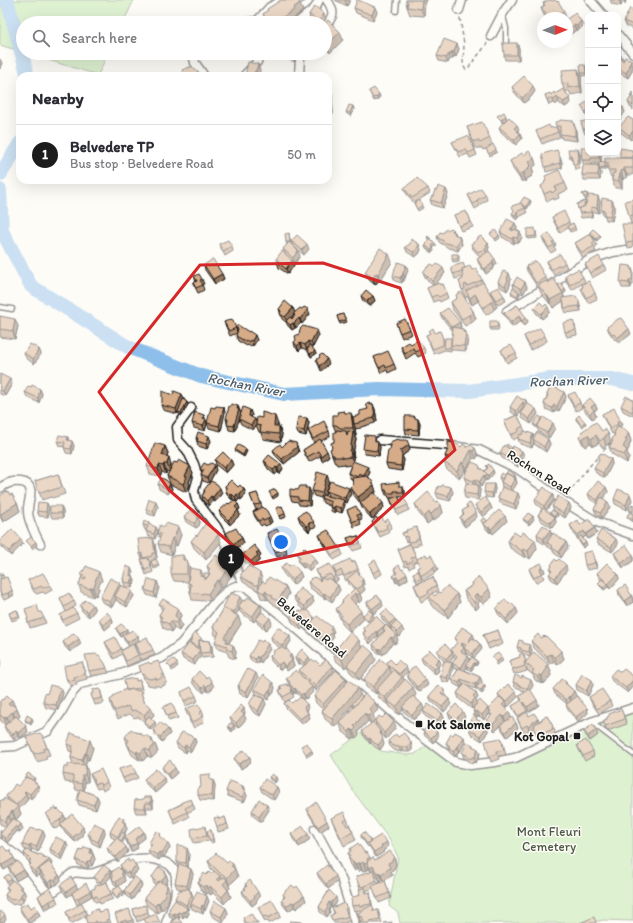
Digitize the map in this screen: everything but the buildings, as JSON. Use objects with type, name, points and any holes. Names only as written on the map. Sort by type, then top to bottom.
[{"type":"street","points":[[262,16],[270,7],[284,0]]},
{"type":"street","points":[[305,16],[315,8],[319,0]]},
{"type":"street","points":[[327,0],[331,6],[332,16]]},
{"type":"street","points":[[459,10],[462,0]]},
{"type":"street","points":[[491,36],[503,13],[512,0]]},
{"type":"street","points":[[590,0],[600,12]]},
{"type":"street","points":[[621,39],[633,53]]},
{"type":"street","points":[[195,60],[201,72]]},
{"type":"street","points":[[247,72],[257,60]]},
{"type":"street","points":[[299,72],[300,60]]},
{"type":"street","points":[[507,311],[589,260],[613,252],[633,249]]},
{"type":"street","points":[[190,408],[178,426],[178,440],[187,450],[194,464],[198,477],[194,491],[196,500],[216,526],[246,587]]},
{"type":"street","name":"Rochon Road","points":[[380,440],[445,445],[479,450],[518,470],[597,522],[633,536]]},
{"type":"street","points":[[0,488],[8,483],[18,481],[25,482],[28,485],[30,490],[28,508],[29,519],[40,544]]},
{"type":"street","points":[[0,747],[15,746],[48,731],[72,693],[80,684],[121,674],[162,658],[181,644],[229,588],[236,586],[246,587]]},
{"type":"street","name":"Belvedere Road","points":[[246,587],[287,620],[407,725],[456,762],[470,765],[515,758],[591,722],[633,708]]},
{"type":"street","points":[[315,829],[342,881],[355,923]]},
{"type":"street","points":[[0,843],[21,859],[48,892],[59,888],[75,872],[88,874],[93,873],[133,860],[150,859],[164,861],[170,865],[176,873],[176,896],[166,923]]},
{"type":"lane","points":[[396,11],[397,0]]},
{"type":"lane","points":[[503,13],[506,28],[506,44]]},
{"type":"lane","points":[[0,307],[12,309]]},
{"type":"lane","points":[[591,722],[633,754]]},
{"type":"path","points":[[459,10],[464,44],[464,69],[468,69],[482,52],[491,36]]},
{"type":"path","points":[[563,501],[588,468],[612,441]]},
{"type":"highlighted area","points":[[323,263],[400,288],[455,450],[352,543],[254,564],[169,490],[99,392],[200,265]]},
{"type":"green space","points":[[0,0],[134,0],[126,16],[16,16],[16,50],[0,45]]},
{"type":"green space","points":[[48,60],[105,60],[99,72],[88,72]]},
{"type":"green space","name":"Mont Fleuri Cemetery","points":[[633,710],[633,921],[603,920],[591,923],[400,923],[398,913],[389,906],[398,857],[389,839],[353,791],[331,755],[361,733],[381,751],[407,755],[415,754],[427,745],[471,768],[485,768],[515,761],[591,725]]},
{"type":"waterway","name":"Rochan River","points":[[7,0],[16,33]]},
{"type":"waterway","name":"Rochan River","points":[[23,60],[27,72]]},
{"type":"waterway","name":"Rochan River","points":[[0,175],[16,149]]},
{"type":"waterway","name":"Rochan River","points":[[0,190],[2,231],[31,286],[128,347],[201,376],[284,394],[379,389],[469,391],[550,379],[612,379],[633,384]]},
{"type":"place","name":"Belvedere TP","points":[[231,578]]},
{"type":"place","name":"Kot Salome","points":[[419,724]]},
{"type":"place","name":"Kot Gopal","points":[[577,736]]}]
